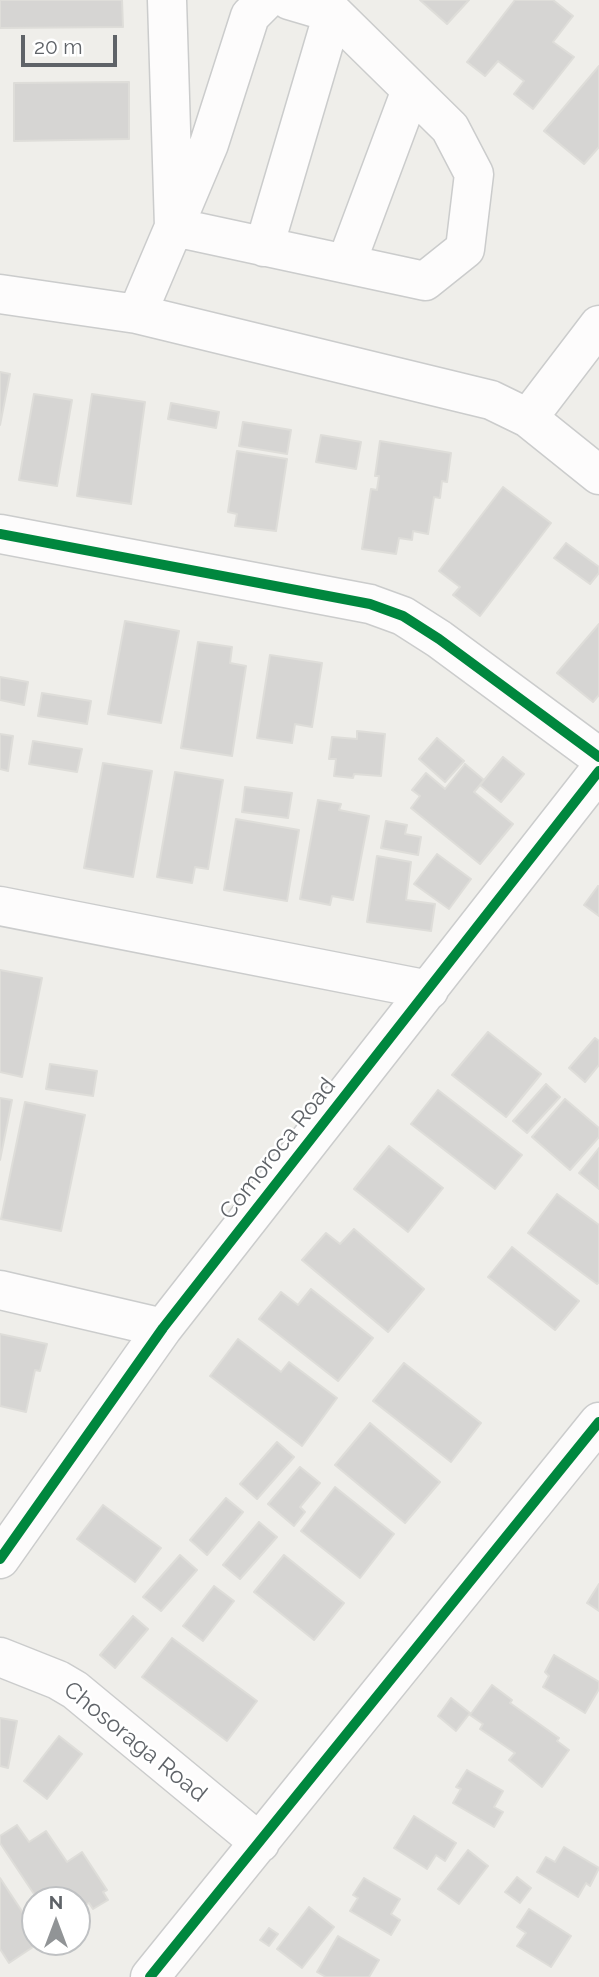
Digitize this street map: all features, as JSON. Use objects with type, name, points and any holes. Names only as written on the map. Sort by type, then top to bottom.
[{"type":"street","points":[[167,0],[174,227]]},
{"type":"street","points":[[137,314],[209,144],[250,16],[266,0]]},
{"type":"street","points":[[174,227],[425,281],[465,249],[474,174],[450,128],[333,13],[289,0]]},
{"type":"street","points":[[264,247],[333,13]]},
{"type":"street","points":[[346,264],[411,90]]},
{"type":"street","points":[[0,293],[137,314],[491,400],[528,418],[599,475]]},
{"type":"street","points":[[528,418],[599,325]]},
{"type":"street","points":[[0,534],[370,604],[403,616],[439,639],[599,757]]},
{"type":"street","name":"Comoroca Road","points":[[0,1559],[163,1328],[599,771]]},
{"type":"street","points":[[0,906],[429,990]]},
{"type":"street","points":[[0,1290],[163,1328]]},
{"type":"street","points":[[150,1977],[599,1422]]},
{"type":"street","name":"Chosoraga Road","points":[[0,1657],[58,1680],[75,1690],[260,1843]]},
{"type":"building","points":[[0,0],[122,0],[123,27],[0,28]]},
{"type":"building","points":[[420,0],[469,0],[447,24]]},
{"type":"building","points":[[515,0],[553,0],[573,16],[553,42],[574,57],[533,109],[514,94],[524,81],[498,61],[485,76],[467,62]]},
{"type":"building","points":[[599,66],[599,147],[584,164],[544,131]]},
{"type":"building","points":[[129,82],[129,139],[14,141],[14,83]]},
{"type":"building","points":[[0,372],[10,374],[0,425]]},
{"type":"building","points":[[34,394],[72,400],[57,486],[19,480]]},
{"type":"building","points":[[92,394],[145,402],[131,504],[77,496]]},
{"type":"building","points":[[171,403],[219,412],[216,428],[168,419]]},
{"type":"building","points":[[243,422],[291,430],[287,454],[239,446]]},
{"type":"building","points":[[321,435],[361,442],[356,469],[316,462]]},
{"type":"building","points":[[380,441],[451,453],[447,482],[442,481],[440,498],[434,497],[428,534],[413,531],[412,540],[399,538],[396,554],[362,549],[371,489],[377,490],[379,476],[375,476]]},
{"type":"building","points":[[237,451],[287,459],[276,531],[235,526],[237,514],[228,512]]},
{"type":"building","points":[[503,487],[551,523],[480,616],[453,595],[460,587],[439,571]]},
{"type":"building","points":[[566,543],[599,567],[599,573],[590,584],[554,558]]},
{"type":"building","points":[[125,621],[179,631],[161,723],[108,714]]},
{"type":"building","points":[[599,624],[599,695],[593,702],[557,673]]},
{"type":"building","points":[[198,642],[232,647],[230,663],[246,666],[232,756],[181,748]]},
{"type":"building","points":[[270,655],[322,663],[312,727],[295,724],[292,743],[257,738]]},
{"type":"building","points":[[0,677],[28,682],[24,705],[0,700]]},
{"type":"building","points":[[42,693],[91,701],[87,724],[38,716]]},
{"type":"building","points":[[357,731],[385,734],[381,776],[334,776],[336,759],[329,759],[332,737],[357,739]]},
{"type":"building","points":[[0,734],[13,736],[8,771],[0,769]]},
{"type":"building","points":[[437,738],[464,761],[445,782],[419,759]]},
{"type":"building","points":[[33,741],[82,749],[77,772],[29,764]]},
{"type":"building","points":[[503,757],[524,774],[501,802],[480,785]]},
{"type":"building","points":[[103,763],[152,771],[133,877],[84,868]]},
{"type":"building","points":[[465,764],[484,780],[474,792],[513,824],[480,864],[411,808],[420,796],[412,790],[426,773],[445,789]]},
{"type":"building","points":[[175,772],[223,780],[208,869],[195,867],[192,883],[157,877]]},
{"type":"building","points":[[245,787],[292,793],[288,818],[242,812]]},
{"type":"building","points":[[318,800],[341,804],[339,810],[369,816],[353,900],[332,896],[330,905],[300,899]]},
{"type":"building","points":[[236,819],[299,830],[287,901],[224,890]]},
{"type":"building","points":[[386,821],[407,825],[405,834],[421,837],[418,855],[381,848]]},
{"type":"building","points":[[437,854],[471,879],[449,909],[414,884]]},
{"type":"building","points":[[377,856],[411,862],[406,900],[435,904],[431,931],[367,922]]},
{"type":"building","points":[[599,887],[599,916],[584,905]]},
{"type":"building","points":[[0,970],[42,978],[22,1077],[0,1072]]},
{"type":"building","points":[[488,1032],[541,1074],[506,1117],[452,1075]]},
{"type":"building","points":[[595,1038],[599,1041],[599,1065],[585,1082],[569,1068]]},
{"type":"building","points":[[50,1064],[97,1071],[93,1096],[46,1089]]},
{"type":"building","points":[[546,1084],[560,1097],[527,1133],[513,1121]]},
{"type":"building","points":[[438,1090],[522,1155],[495,1189],[411,1124]]},
{"type":"building","points":[[0,1098],[12,1100],[0,1160]]},
{"type":"building","points":[[565,1099],[599,1128],[599,1137],[570,1170],[532,1137]]},
{"type":"building","points":[[25,1102],[85,1115],[61,1231],[1,1219]]},
{"type":"building","points":[[389,1146],[443,1188],[408,1232],[354,1189]]},
{"type":"building","points":[[599,1148],[599,1189],[579,1173]]},
{"type":"building","points":[[557,1194],[599,1225],[597,1284],[528,1233]]},
{"type":"building","points":[[354,1229],[424,1289],[388,1332],[302,1260],[326,1233],[340,1244]]},
{"type":"building","points":[[512,1247],[579,1301],[555,1330],[488,1277]]},
{"type":"building","points":[[311,1289],[373,1338],[338,1381],[259,1319],[281,1292],[298,1305]]},
{"type":"building","points":[[0,1334],[47,1344],[40,1371],[35,1370],[26,1412],[0,1406]]},
{"type":"building","points":[[238,1339],[281,1372],[289,1362],[337,1398],[302,1446],[210,1376]]},
{"type":"building","points":[[404,1363],[481,1423],[451,1462],[373,1401]]},
{"type":"building","points":[[370,1423],[440,1482],[405,1523],[335,1465]]},
{"type":"building","points":[[277,1442],[294,1457],[257,1499],[240,1484]]},
{"type":"building","points":[[300,1467],[320,1483],[300,1507],[305,1512],[294,1526],[268,1504]]},
{"type":"building","points":[[335,1487],[394,1534],[360,1578],[301,1531]]},
{"type":"building","points":[[226,1498],[243,1512],[207,1555],[190,1540]]},
{"type":"building","points":[[103,1505],[161,1548],[135,1582],[77,1539]]},
{"type":"building","points":[[259,1522],[277,1537],[240,1579],[223,1565]]},
{"type":"building","points":[[180,1555],[197,1570],[161,1611],[143,1597]]},
{"type":"building","points":[[284,1555],[344,1603],[314,1640],[254,1592]]},
{"type":"building","points":[[599,1584],[599,1611],[587,1603]]},
{"type":"building","points":[[214,1586],[234,1601],[203,1641],[183,1626]]},
{"type":"building","points":[[133,1616],[148,1629],[115,1668],[100,1655]]},
{"type":"building","points":[[172,1638],[257,1701],[227,1741],[142,1677]]},
{"type":"building","points":[[554,1655],[599,1682],[599,1689],[585,1713],[543,1687],[549,1676],[545,1672]]},
{"type":"building","points":[[492,1685],[512,1700],[510,1703],[559,1738],[557,1741],[569,1750],[542,1787],[509,1760],[515,1753],[480,1729],[483,1724],[470,1715]]},
{"type":"building","points":[[451,1698],[470,1713],[456,1731],[438,1716]]},
{"type":"building","points":[[0,1718],[17,1721],[8,1768],[0,1766]]},
{"type":"building","points":[[59,1736],[82,1754],[47,1799],[24,1781]]},
{"type":"building","points":[[467,1770],[503,1791],[494,1807],[503,1812],[494,1827],[453,1803],[461,1789],[456,1787]]},
{"type":"building","points":[[414,1816],[456,1843],[445,1861],[436,1855],[427,1869],[394,1848]]},
{"type":"building","points":[[17,1825],[29,1842],[46,1831],[67,1862],[82,1852],[107,1890],[103,1892],[108,1900],[93,1909],[91,1886],[29,1886],[0,1843],[0,1836]]},
{"type":"building","points":[[564,1847],[599,1868],[590,1886],[586,1883],[578,1897],[537,1872],[546,1857],[555,1862]]},
{"type":"building","points":[[468,1850],[488,1866],[459,1904],[438,1889]]},
{"type":"building","points":[[517,1877],[531,1888],[520,1903],[505,1892]]},
{"type":"building","points":[[0,1878],[21,1910],[21,1955],[9,1963],[0,1949]]},
{"type":"building","points":[[364,1878],[400,1899],[391,1914],[400,1920],[391,1935],[350,1911],[358,1898],[353,1895]]},
{"type":"building","points":[[309,1907],[334,1927],[302,1968],[277,1949]]},
{"type":"building","points":[[529,1909],[571,1936],[551,1967],[517,1946],[526,1933],[517,1927]]},
{"type":"building","points":[[269,1928],[278,1934],[269,1946],[260,1940]]},
{"type":"building","points":[[338,1936],[379,1960],[369,1977],[326,1977],[317,1972]]},
{"type":"cycle path","points":[[0,534],[370,604],[403,616],[439,639],[599,757]]},
{"type":"cycle path","points":[[0,1559],[163,1328],[599,771]]},
{"type":"cycle path","points":[[150,1977],[599,1422]]}]
